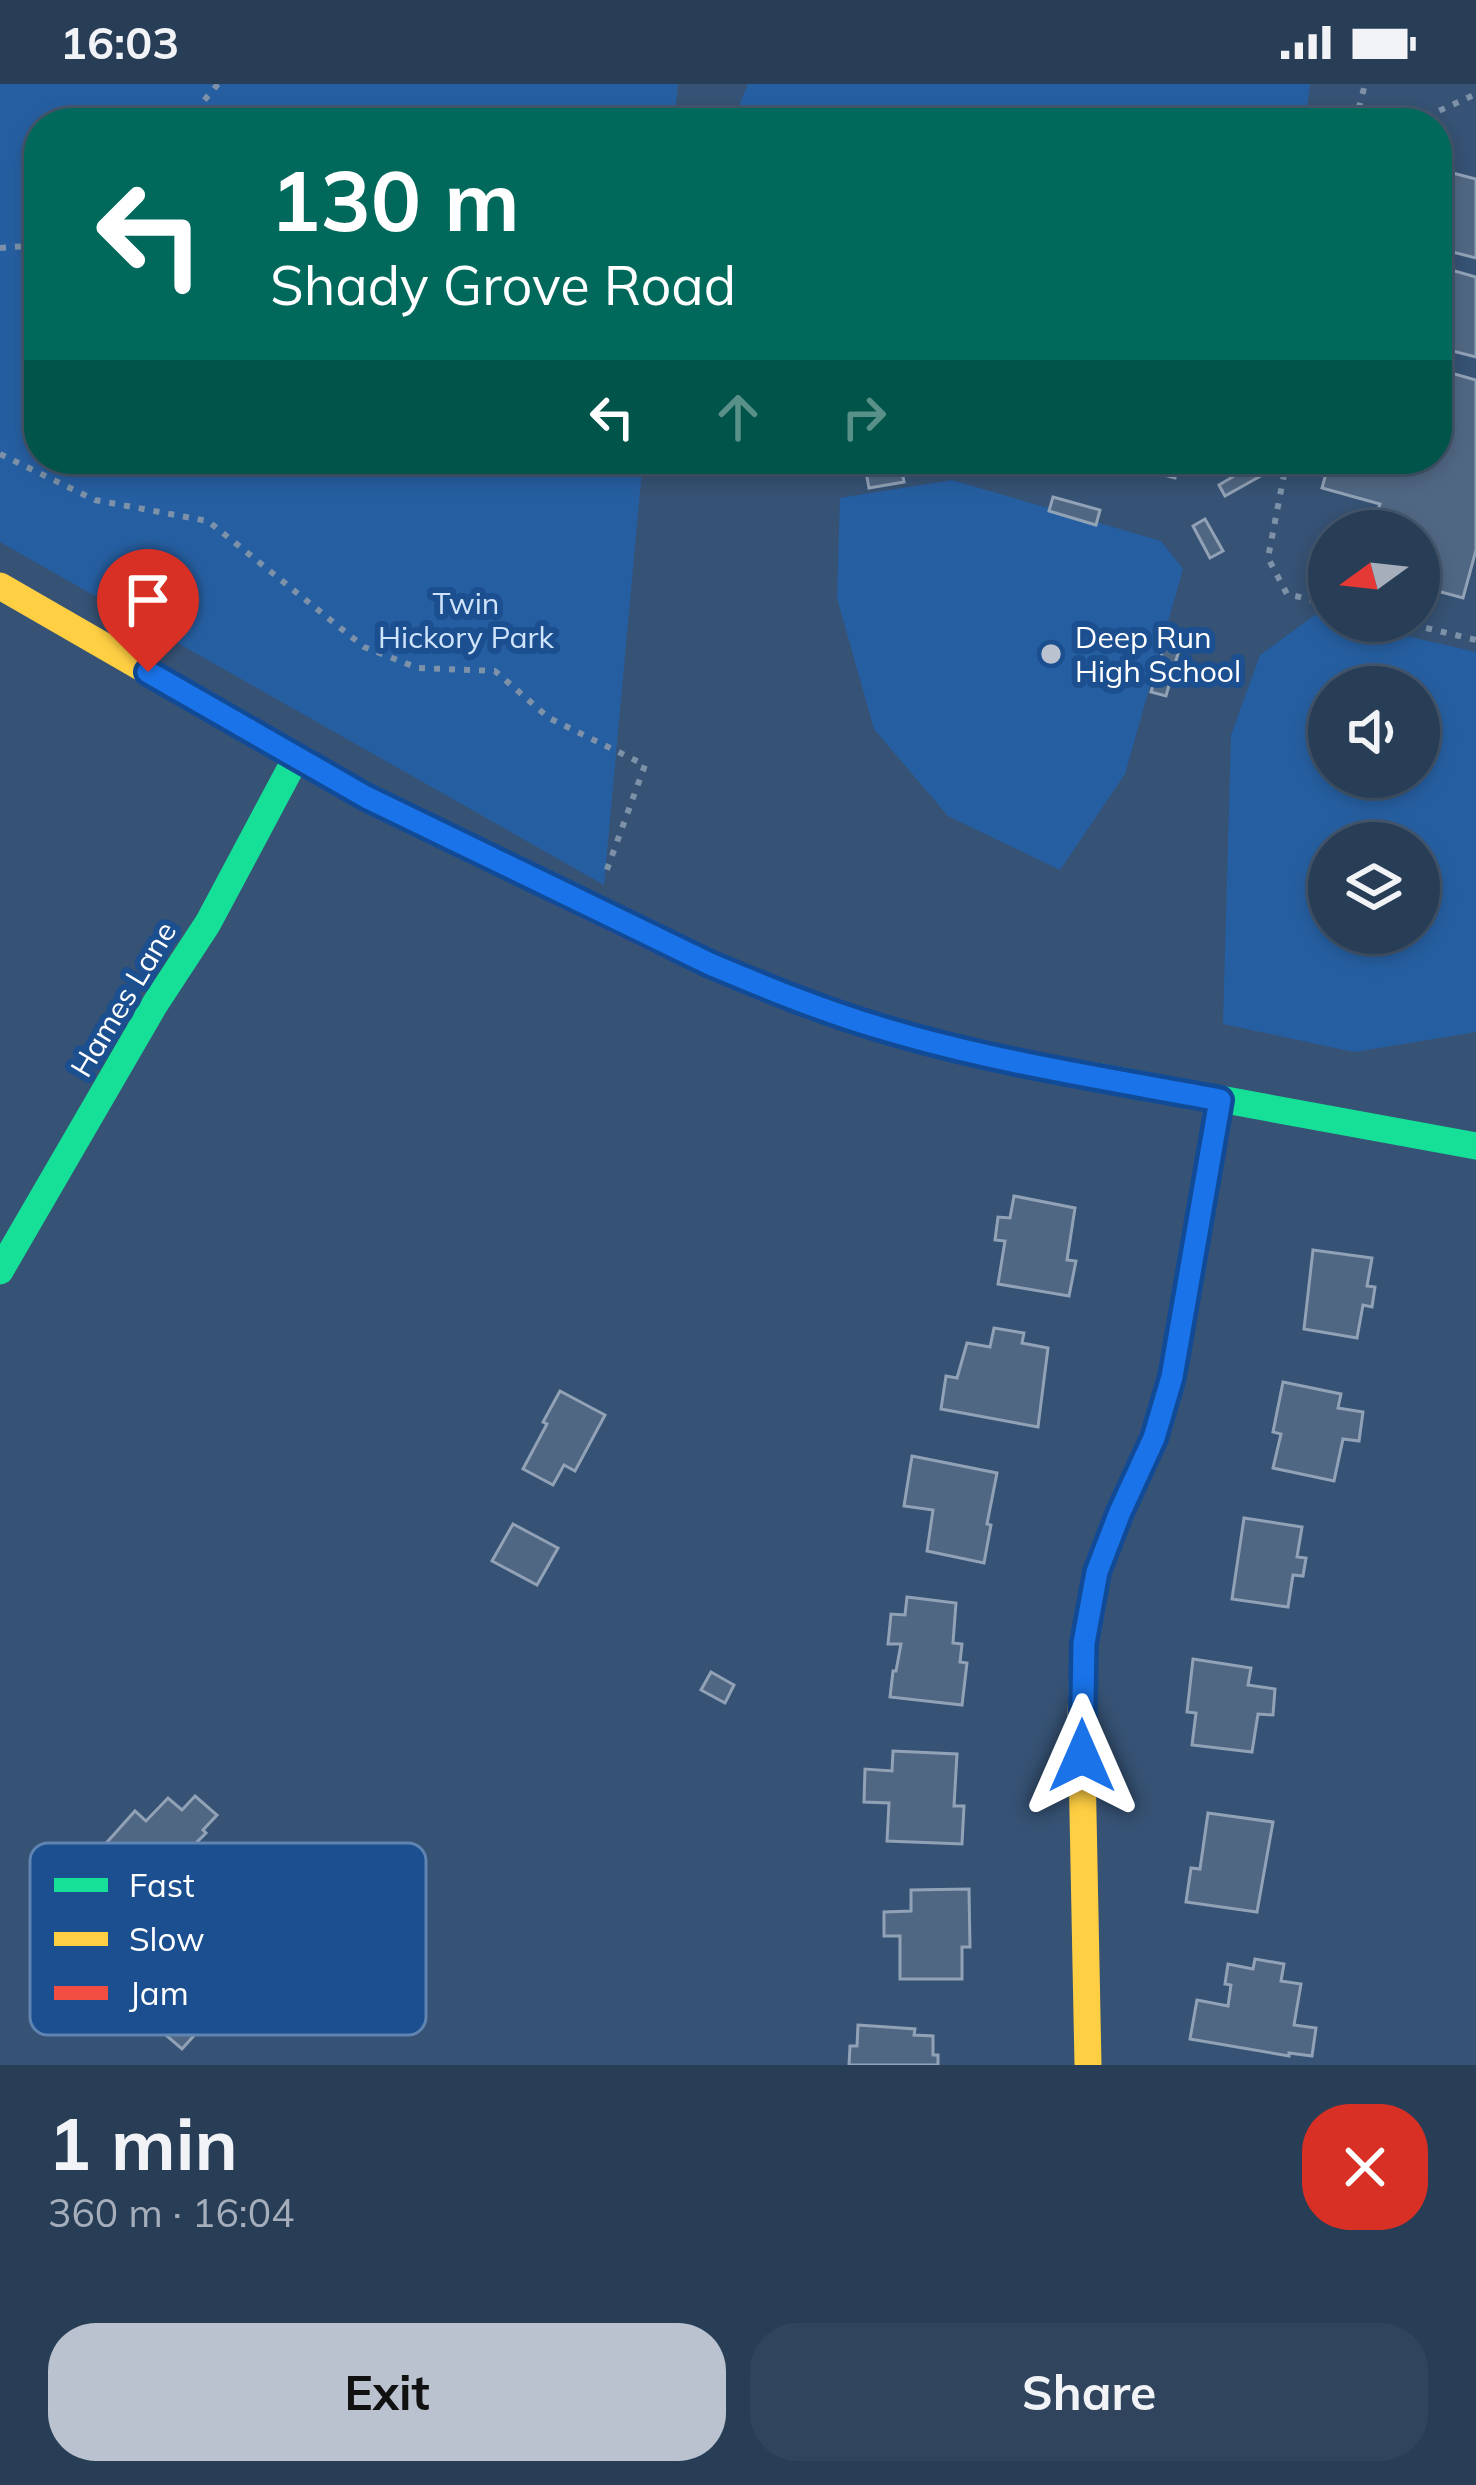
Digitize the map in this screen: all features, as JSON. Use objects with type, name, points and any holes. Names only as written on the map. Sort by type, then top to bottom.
[{"type":"main road","points":[[0,586],[366,797],[689,954],[814,1006],[997,1058],[1476,1146]]},
{"type":"main road","name":"Hames Lane","points":[[0,1271],[155,1004],[208,923],[296,758]]},
{"type":"main road","points":[[1088,2065],[1081,1713],[1084,1643],[1097,1572],[1154,1438],[1172,1377],[1220,1100]]},
{"type":"path","points":[[198,108],[218,84]]},
{"type":"path","points":[[1445,108],[1476,94]]},
{"type":"path","points":[[41,474],[95,500],[208,520],[364,647],[418,668],[495,671],[549,718],[645,766],[601,884]]},
{"type":"path","points":[[1284,474],[1268,558],[1287,594],[1308,599]]},
{"type":"path","points":[[1440,631],[1476,640]]},
{"type":"green space","name":"Twin Hickory Park","points":[[0,84],[678,84],[676,108],[24,108],[24,474],[642,474],[604,885],[0,542]]},
{"type":"green space","points":[[748,84],[1310,84],[1307,108],[738,108]]},
{"type":"green space","points":[[952,480],[1161,541],[1183,569],[1125,774],[1060,870],[948,816],[874,729],[837,598],[840,498]]},
{"type":"green space","points":[[1308,620],[1308,642],[1432,642],[1476,652],[1476,1032],[1354,1052],[1223,1024],[1231,735],[1260,655]]},
{"type":"building","points":[[1452,173],[1476,179],[1476,258],[1452,252]]},
{"type":"building","points":[[1452,270],[1476,277],[1476,357],[1452,351]]},
{"type":"building","points":[[1452,373],[1476,380],[1476,550],[1463,598],[1440,592],[1440,510],[1378,510],[1380,504],[1322,488],[1326,474],[1452,474]]},
{"type":"building","points":[[866,474],[902,474],[904,482],[869,488]]},
{"type":"building","points":[[1237,474],[1264,474],[1225,496],[1219,485]]},
{"type":"building","points":[[1053,497],[1100,510],[1096,525],[1049,511]]},
{"type":"building","points":[[1205,519],[1223,551],[1210,558],[1193,526]]},
{"type":"building","points":[[1164,646],[1179,650],[1166,696],[1151,692]]},
{"type":"building","points":[[1014,1196],[1075,1208],[1067,1260],[1076,1261],[1069,1296],[998,1284],[1005,1241],[995,1240],[998,1217],[1010,1218]]},
{"type":"building","points":[[1313,1250],[1372,1258],[1367,1286],[1375,1287],[1372,1307],[1363,1305],[1357,1338],[1304,1329]]},
{"type":"building","points":[[994,1328],[1024,1333],[1022,1343],[1048,1348],[1038,1427],[941,1409],[946,1376],[957,1378],[967,1343],[990,1347]]},
{"type":"building","points":[[1283,1382],[1341,1394],[1338,1408],[1363,1412],[1359,1441],[1343,1439],[1334,1481],[1273,1468],[1281,1434],[1273,1432]]},
{"type":"building","points":[[560,1391],[605,1415],[575,1471],[564,1465],[553,1485],[523,1469]]},
{"type":"building","points":[[912,1456],[997,1473],[984,1563],[927,1551],[933,1510],[904,1506]]},
{"type":"building","points":[[1244,1518],[1302,1527],[1297,1557],[1306,1558],[1303,1576],[1293,1575],[1288,1607],[1232,1599]]},
{"type":"building","points":[[513,1524],[558,1548],[537,1585],[492,1561]]},
{"type":"building","points":[[907,1597],[956,1603],[953,1643],[962,1644],[960,1662],[967,1663],[962,1705],[890,1697],[901,1644],[888,1644],[891,1614],[905,1615]]},
{"type":"building","points":[[1193,1659],[1251,1668],[1248,1685],[1275,1689],[1273,1715],[1258,1714],[1252,1752],[1192,1745],[1196,1713],[1187,1712]]},
{"type":"building","points":[[711,1672],[734,1685],[725,1703],[701,1690]]},
{"type":"building","points":[[893,1751],[957,1754],[954,1806],[964,1806],[962,1844],[887,1841],[889,1803],[864,1802],[865,1769],[892,1771]]},
{"type":"building","points":[[195,1796],[217,1815],[196,1843],[106,1843],[135,1811],[146,1821],[168,1798],[182,1810]]},
{"type":"building","points":[[1208,1813],[1273,1822],[1257,1912],[1186,1902],[1191,1868],[1200,1869]]},
{"type":"building","points":[[969,1889],[970,1947],[962,1947],[962,1979],[900,1979],[900,1936],[884,1936],[884,1912],[911,1911],[911,1890]]},
{"type":"building","points":[[1255,1959],[1284,1964],[1281,1981],[1301,1984],[1294,2025],[1316,2028],[1312,2056],[1190,2039],[1197,2000],[1228,2006],[1228,1964],[1253,1969]]},
{"type":"building","points":[[858,2025],[915,2029],[914,2035],[933,2036],[938,2065],[849,2065],[850,2046],[857,2046]]},
{"type":"building","points":[[166,2035],[195,2035],[182,2049]]},
{"type":"traffic: fast","points":[[0,1271],[155,1004],[208,923],[296,758]]},
{"type":"traffic: fast","points":[[1095,1076],[1476,1146]]},
{"type":"traffic: slow","points":[[0,586],[366,797],[472,849]]},
{"type":"traffic: slow","points":[[1088,2065],[1081,1713],[1084,1643],[1098,1572],[1154,1438],[1172,1377],[1187,1289]]},
{"type":"traffic: jam","points":[[472,849],[686,953],[817,1007],[954,1047],[1095,1076]]},
{"type":"traffic: jam","points":[[1187,1289],[1220,1100]]},
{"type":"place","name":"Deep Run High School","points":[[1051,654]]},
{"type":"route","points":[[148,672],[366,797],[755,983],[921,1039],[1220,1100],[1172,1377],[1154,1438],[1097,1572],[1084,1643],[1082,1756]]}]
